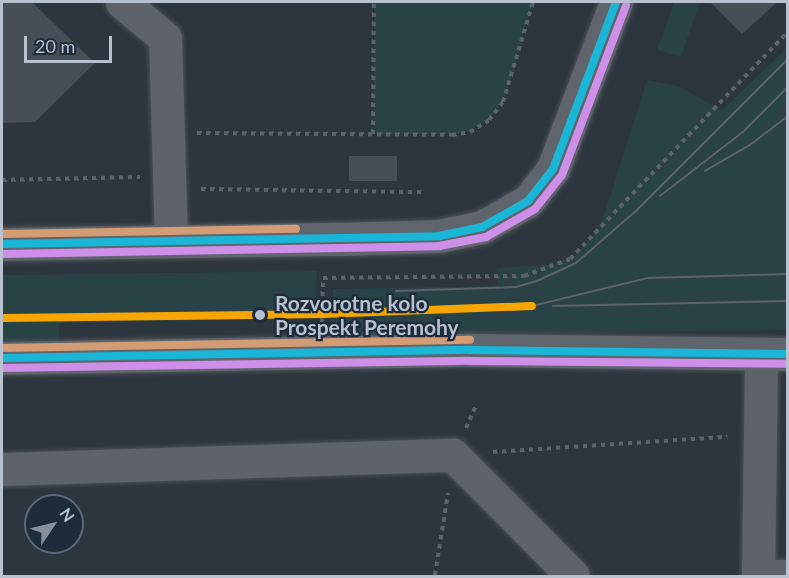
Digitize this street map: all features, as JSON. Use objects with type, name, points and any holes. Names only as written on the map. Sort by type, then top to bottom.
[{"type":"main road","points":[[2,244],[439,236],[461,233],[499,220],[528,201],[553,169],[616,2]]},
{"type":"main road","points":[[2,358],[470,350],[774,354]]},
{"type":"street","points":[[122,2],[165,38],[167,177],[171,241]]},
{"type":"street","points":[[767,576],[758,435],[774,354]]},
{"type":"street","points":[[2,469],[453,455],[573,576]]},
{"type":"path","points":[[373,134],[374,2]]},
{"type":"path","points":[[167,134],[462,134],[489,120],[508,90],[533,2]]},
{"type":"path","points":[[714,105],[788,32]]},
{"type":"path","points":[[2,180],[167,177],[189,189],[425,192]]},
{"type":"path","points":[[322,325],[323,278],[338,277]]},
{"type":"path","points":[[435,575],[453,455],[758,435]]},
{"type":"green space","points":[[374,2],[533,2],[508,90],[489,120],[462,134],[373,134]]},
{"type":"green space","points":[[674,2],[700,2],[681,57],[657,50]]},
{"type":"green space","points":[[787,48],[787,330],[331,336],[333,289],[498,286],[498,268],[554,264],[577,254],[595,233],[604,215],[647,80],[678,86],[722,110]]},
{"type":"green space","points":[[317,271],[316,318],[59,323],[59,341],[2,342],[2,275]]},
{"type":"building","points":[[2,2],[32,2],[95,63],[35,122],[2,123]]},
{"type":"building","points":[[710,2],[777,2],[742,34]]},
{"type":"building","points":[[349,156],[397,156],[397,181],[349,181]]},
{"type":"tram line","points":[[396,291],[516,287],[537,281],[576,263],[637,210],[788,59]]},
{"type":"tram line","points":[[660,196],[743,132],[788,87]]},
{"type":"tram line","points":[[705,171],[750,145],[788,116]]},
{"type":"tram line","points":[[532,306],[648,278],[788,274]]},
{"type":"tram line","points":[[553,306],[788,301]]},
{"type":"tram line","name":"20","points":[[2,318],[323,314],[532,306]]},
{"type":"transit line","points":[[2,244],[439,236],[482,227],[528,201],[553,169],[616,2]]},
{"type":"transit line","points":[[2,254],[439,246],[486,237],[535,209],[562,175],[626,6]]},
{"type":"transit line","points":[[2,234],[296,229]]},
{"type":"transit line","points":[[2,348],[470,340]]},
{"type":"transit line","points":[[2,358],[470,350],[788,354]]},
{"type":"transit line","points":[[2,368],[470,361],[788,364]]},
{"type":"place","name":"Rozvorotne kolo Prospekt Peremohy","points":[[260,315]]}]
